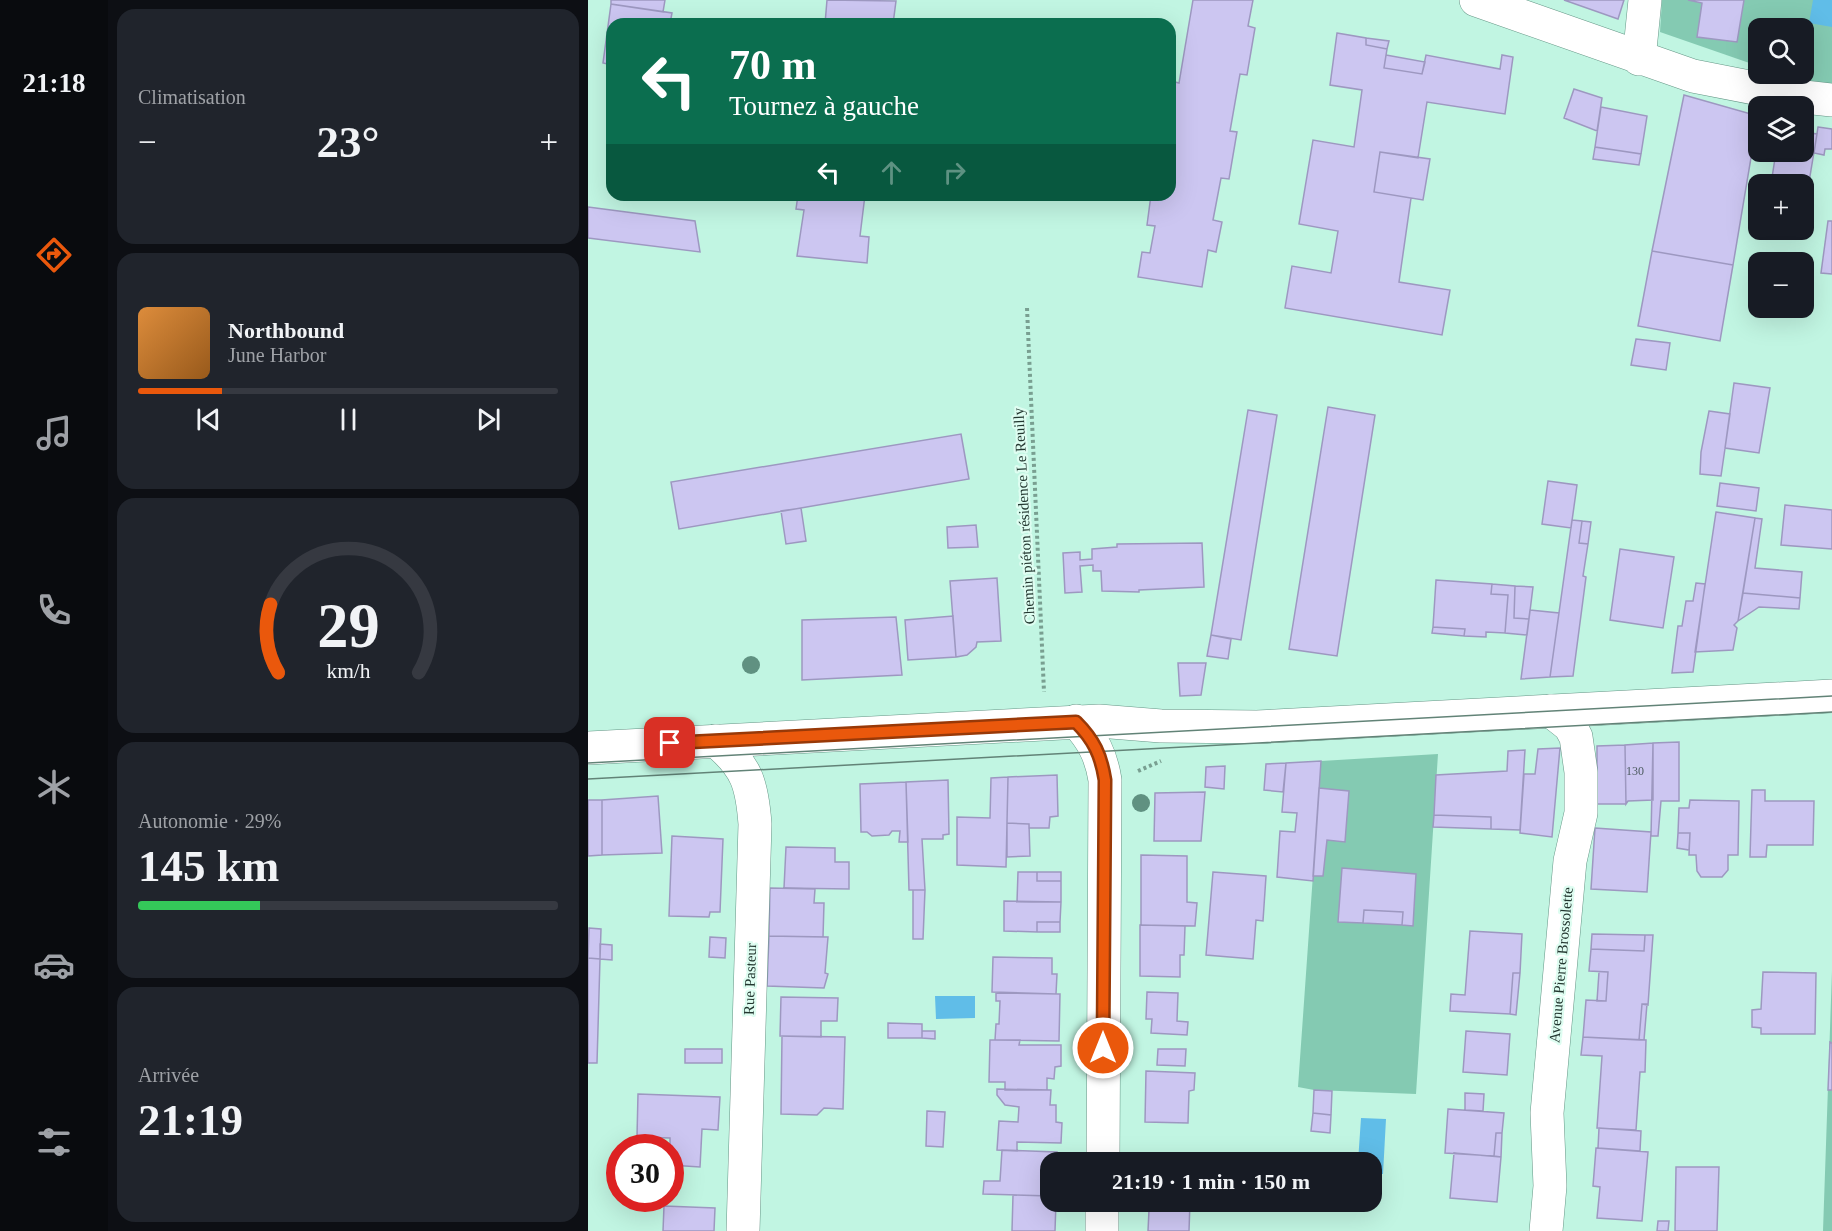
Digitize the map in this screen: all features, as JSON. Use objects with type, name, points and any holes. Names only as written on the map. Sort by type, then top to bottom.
[{"type":"street","points":[[1476,0],[1639,59],[1693,76],[1796,96],[1832,100]]},
{"type":"street","points":[[1639,59],[1645,0]]},
{"type":"street","points":[[588,748],[1061,722],[1257,727],[1832,696]]},
{"type":"street","name":"Avenue Pierre Brossolette","points":[[1546,1231],[1550,1186],[1547,1113],[1570,861],[1581,813],[1576,737],[1570,726],[1551,711]]},
{"type":"street","points":[[1061,722],[1090,736],[1099,752],[1105,780],[1103,1152]]},
{"type":"street","name":"Rue Pasteur","points":[[716,741],[734,755],[745,771],[754,806],[743,1231]]},
{"type":"street","points":[[1102,1212],[1102,1231]]},
{"type":"path","name":"Chemin piéton résidence Le Reuilly","points":[[1027,308],[1061,722]]},
{"type":"path","points":[[1105,780],[1120,778],[1163,760],[1161,726]]},
{"type":"green space","points":[[1662,0],[1832,0],[1832,88],[1809,84],[1814,84],[1814,18],[1748,18],[1748,63],[1660,32]]},
{"type":"green space","points":[[1438,754],[1416,1094],[1314,1090],[1298,1087],[1321,761]]},
{"type":"green space","points":[[1832,971],[1832,1231],[1823,1231]]},
{"type":"water","points":[[1813,0],[1832,0],[1832,27],[1814,24],[1814,18],[1810,18]]},
{"type":"water","points":[[935,996],[975,996],[975,1018],[936,1019]]},
{"type":"water","points":[[1361,1118],[1386,1119],[1383,1174],[1382,1152],[1359,1152]]},
{"type":"building","points":[[611,0],[665,0],[663,12],[611,4]]},
{"type":"building","points":[[827,0],[896,1],[894,18],[826,18]]},
{"type":"building","points":[[1193,0],[1253,0],[1248,26],[1255,28],[1247,75],[1240,74],[1230,131],[1237,132],[1229,179],[1221,178],[1213,220],[1222,222],[1216,252],[1208,250],[1202,287],[1138,277],[1142,252],[1150,253],[1155,226],[1147,225],[1150,201],[1176,201],[1176,82],[1179,83]]},
{"type":"building","points":[[1564,0],[1624,0],[1618,19]]},
{"type":"building","points":[[1688,0],[1744,0],[1737,42],[1697,37],[1702,3]]},
{"type":"building","points":[[611,4],[672,13],[671,18],[609,18]]},
{"type":"building","points":[[1337,33],[1366,38],[1366,45],[1387,49],[1384,68],[1422,74],[1426,55],[1500,69],[1502,55],[1513,57],[1505,114],[1427,102],[1418,158],[1380,152],[1374,192],[1411,198],[1399,282],[1450,290],[1442,335],[1285,308],[1292,266],[1331,273],[1338,231],[1299,224],[1313,140],[1354,147],[1362,90],[1330,85]]},
{"type":"building","points":[[1366,38],[1389,41],[1387,49],[1366,45]]},
{"type":"building","points":[[606,41],[606,64],[603,63]]},
{"type":"building","points":[[1386,55],[1425,62],[1422,74],[1384,68]]},
{"type":"building","points":[[1574,89],[1602,98],[1597,131],[1564,118]]},
{"type":"building","points":[[1684,95],[1748,113],[1748,162],[1750,162],[1733,265],[1652,251]]},
{"type":"building","points":[[1601,107],[1647,116],[1641,154],[1595,147]]},
{"type":"building","points":[[1818,127],[1832,129],[1832,149],[1825,149],[1824,155],[1814,153]]},
{"type":"building","points":[[1814,134],[1817,134],[1814,152]]},
{"type":"building","points":[[1595,147],[1641,154],[1639,165],[1593,159]]},
{"type":"building","points":[[1380,152],[1430,159],[1423,200],[1374,192]]},
{"type":"building","points":[[1774,162],[1812,162],[1810,174],[1773,174]]},
{"type":"building","points":[[797,201],[864,201],[860,236],[869,237],[867,263],[797,256],[804,210],[796,209]]},
{"type":"building","points":[[588,207],[695,221],[700,252],[588,238]]},
{"type":"building","points":[[1828,221],[1832,221],[1832,274],[1821,273]]},
{"type":"building","points":[[1652,251],[1733,265],[1720,341],[1638,326]]},
{"type":"building","points":[[1636,339],[1670,343],[1666,370],[1631,365]]},
{"type":"building","points":[[1734,383],[1770,388],[1759,453],[1725,448]]},
{"type":"building","points":[[1328,407],[1375,415],[1337,656],[1289,649]]},
{"type":"building","points":[[1248,410],[1277,415],[1241,640],[1211,635]]},
{"type":"building","points":[[1709,411],[1730,414],[1721,476],[1700,474],[1701,452]]},
{"type":"building","points":[[961,434],[969,479],[679,529],[671,482]]},
{"type":"building","points":[[1548,481],[1577,485],[1571,528],[1542,524]]},
{"type":"building","points":[[1720,483],[1759,488],[1756,511],[1717,506]]},
{"type":"building","points":[[1785,505],[1832,510],[1832,549],[1781,545]]},
{"type":"building","points":[[801,508],[806,541],[786,544],[781,511]]},
{"type":"building","points":[[1716,512],[1755,518],[1738,621],[1734,625],[1737,628],[1733,650],[1695,652]]},
{"type":"building","points":[[1755,518],[1762,519],[1755,568],[1802,572],[1800,598],[1743,593]]},
{"type":"building","points":[[1572,520],[1582,521],[1579,543],[1588,544],[1573,676],[1550,677]]},
{"type":"building","points":[[1582,521],[1591,522],[1588,544],[1579,543]]},
{"type":"building","points":[[976,525],[978,547],[948,548],[947,527]]},
{"type":"building","points":[[1202,543],[1204,587],[1139,590],[1139,592],[1102,591],[1101,571],[1093,571],[1093,565],[1080,566],[1082,592],[1065,593],[1063,553],[1080,552],[1080,560],[1092,559],[1092,549],[1117,547],[1117,544]]},
{"type":"building","points":[[1620,549],[1674,557],[1663,628],[1610,620]]},
{"type":"building","points":[[997,578],[1001,641],[977,642],[976,647],[967,655],[956,657],[950,581]]},
{"type":"building","points":[[1436,580],[1492,584],[1491,594],[1508,595],[1505,633],[1486,632],[1486,637],[1464,636],[1465,629],[1433,627]]},
{"type":"building","points":[[1696,583],[1705,584],[1693,672],[1672,673],[1678,626],[1682,626],[1686,601],[1693,601]]},
{"type":"building","points":[[1492,584],[1515,586],[1514,618],[1529,619],[1527,635],[1505,633],[1508,595],[1491,594]]},
{"type":"building","points":[[1515,586],[1533,587],[1529,619],[1514,618]]},
{"type":"building","points":[[1743,593],[1800,598],[1799,609],[1759,607],[1738,621]]},
{"type":"building","points":[[1530,610],[1559,613],[1550,677],[1521,679]]},
{"type":"building","points":[[953,616],[956,657],[908,660],[905,620]]},
{"type":"building","points":[[896,617],[902,675],[802,680],[802,620]]},
{"type":"building","points":[[1433,627],[1465,629],[1464,636],[1432,633]]},
{"type":"building","points":[[1211,635],[1231,639],[1228,659],[1207,656]]},
{"type":"building","points":[[1178,663],[1206,663],[1201,695],[1180,696]]},
{"type":"building","points":[[1679,742],[1679,801],[1661,801],[1658,836],[1651,836],[1653,743]]},
{"type":"building","points":[[1653,743],[1653,800],[1628,801],[1626,804],[1625,745]]},
{"type":"building","points":[[1625,745],[1626,804],[1597,804],[1597,746]]},
{"type":"building","points":[[1560,748],[1552,837],[1520,833],[1524,774],[1535,774],[1538,749]]},
{"type":"building","points":[[1525,750],[1520,830],[1491,829],[1491,817],[1434,815],[1436,775],[1507,771],[1508,751]]},
{"type":"building","points":[[1321,761],[1313,881],[1277,877],[1280,831],[1295,832],[1297,813],[1282,812],[1286,763]]},
{"type":"building","points":[[1286,763],[1283,792],[1264,790],[1266,764]]},
{"type":"building","points":[[1225,766],[1224,789],[1205,787],[1206,767]]},
{"type":"building","points":[[1057,775],[1058,816],[1050,817],[1049,828],[1029,828],[1029,824],[1007,823],[1008,777]]},
{"type":"building","points":[[1008,777],[1006,867],[957,865],[957,817],[990,818],[991,778]]},
{"type":"building","points":[[948,780],[949,834],[943,835],[943,839],[922,839],[925,890],[909,890],[906,782]]},
{"type":"building","points":[[906,782],[908,842],[899,842],[900,831],[892,831],[889,835],[872,836],[867,832],[861,832],[860,784]]},
{"type":"building","points":[[1319,788],[1349,791],[1345,842],[1327,840],[1323,876],[1313,876]]},
{"type":"building","points":[[1752,790],[1765,790],[1765,801],[1814,801],[1813,845],[1767,845],[1766,857],[1750,857]]},
{"type":"building","points":[[1205,792],[1201,841],[1154,841],[1155,793]]},
{"type":"building","points":[[658,796],[662,853],[602,855],[602,800]]},
{"type":"building","points":[[588,800],[602,800],[602,855],[588,856]]},
{"type":"building","points":[[1690,800],[1739,801],[1738,855],[1728,855],[1728,870],[1722,877],[1701,877],[1697,871],[1696,855],[1689,855],[1690,833],[1678,833],[1679,808],[1689,808]]},
{"type":"building","points":[[1434,815],[1491,817],[1491,829],[1433,827]]},
{"type":"building","points":[[1007,823],[1029,824],[1030,856],[1007,857]]},
{"type":"building","points":[[1595,828],[1651,832],[1647,892],[1591,889]]},
{"type":"building","points":[[1678,833],[1690,833],[1689,850],[1677,848]]},
{"type":"building","points":[[672,836],[723,839],[720,912],[710,912],[709,917],[669,916]]},
{"type":"building","points":[[786,847],[835,848],[835,862],[849,862],[849,889],[784,888]]},
{"type":"building","points":[[1141,855],[1187,856],[1187,902],[1197,903],[1195,926],[1141,925]]},
{"type":"building","points":[[1342,868],[1416,874],[1413,926],[1402,925],[1403,912],[1364,910],[1363,923],[1338,922]]},
{"type":"building","points":[[1018,872],[1037,872],[1037,881],[1061,881],[1061,902],[1017,902]]},
{"type":"building","points":[[1037,872],[1061,872],[1061,881],[1037,881]]},
{"type":"building","points":[[1213,872],[1266,876],[1263,921],[1256,920],[1253,959],[1206,955]]},
{"type":"building","points":[[770,888],[815,889],[814,903],[824,903],[823,937],[769,936]]},
{"type":"building","points":[[913,890],[925,890],[923,939],[913,939]]},
{"type":"building","points":[[1004,901],[1061,902],[1060,922],[1037,922],[1037,932],[1004,931]]},
{"type":"building","points":[[1364,910],[1403,912],[1402,925],[1363,923]]},
{"type":"building","points":[[1037,922],[1060,922],[1060,932],[1037,932]]},
{"type":"building","points":[[1140,925],[1185,926],[1184,955],[1180,955],[1180,977],[1140,976]]},
{"type":"building","points":[[589,928],[601,929],[600,959],[588,958]]},
{"type":"building","points":[[1470,931],[1522,934],[1520,973],[1513,973],[1510,1014],[1450,1011],[1451,994],[1465,995]]},
{"type":"building","points":[[1592,934],[1645,935],[1644,951],[1591,949]]},
{"type":"building","points":[[1645,935],[1653,935],[1648,1005],[1642,1004],[1639,1040],[1583,1037],[1586,1000],[1606,1001],[1608,972],[1589,971],[1591,949],[1644,951]]},
{"type":"building","points":[[769,936],[828,937],[825,973],[828,974],[824,988],[767,986]]},
{"type":"building","points":[[710,937],[726,938],[725,958],[709,957]]},
{"type":"building","points":[[600,944],[612,945],[612,960],[600,959]]},
{"type":"building","points":[[993,957],[1052,958],[1052,974],[1057,974],[1056,994],[992,992]]},
{"type":"building","points":[[588,958],[600,959],[597,1063],[588,1063]]},
{"type":"building","points":[[1599,972],[1608,972],[1606,1001],[1597,1001]]},
{"type":"building","points":[[1763,972],[1816,973],[1815,1034],[1761,1034],[1761,1028],[1752,1027],[1752,1010],[1761,1009]]},
{"type":"building","points":[[1513,973],[1520,973],[1516,1015],[1510,1014]]},
{"type":"building","points":[[1147,992],[1178,993],[1177,1021],[1188,1022],[1187,1035],[1151,1033],[1152,1019],[1146,1019]]},
{"type":"building","points":[[996,993],[1060,994],[1059,1041],[995,1040],[996,1024],[999,1024],[1000,1001],[996,1001]]},
{"type":"building","points":[[781,997],[838,998],[837,1021],[821,1021],[821,1037],[780,1036]]},
{"type":"building","points":[[1642,1004],[1647,1004],[1644,1040],[1639,1040]]},
{"type":"building","points":[[888,1023],[922,1024],[922,1038],[888,1038]]},
{"type":"building","points":[[922,1031],[935,1031],[935,1039],[922,1038]]},
{"type":"building","points":[[1466,1031],[1510,1034],[1507,1075],[1463,1072]]},
{"type":"building","points":[[782,1036],[845,1037],[843,1109],[824,1108],[817,1115],[781,1114]]},
{"type":"building","points":[[1583,1037],[1646,1040],[1645,1072],[1640,1072],[1636,1130],[1597,1128],[1602,1056],[1581,1055]]},
{"type":"building","points":[[990,1040],[1020,1040],[1019,1045],[1061,1045],[1061,1066],[1055,1067],[1054,1079],[1047,1078],[1047,1090],[1005,1090],[1005,1082],[989,1082]]},
{"type":"building","points":[[1830,1042],[1832,1043],[1832,1090],[1828,1090]]},
{"type":"building","points":[[685,1049],[722,1049],[722,1063],[685,1063]]},
{"type":"building","points":[[1158,1049],[1186,1049],[1185,1066],[1157,1065]]},
{"type":"building","points":[[1146,1071],[1195,1073],[1194,1090],[1189,1091],[1188,1123],[1145,1122]]},
{"type":"building","points":[[997,1089],[1051,1090],[1050,1105],[1056,1105],[1056,1122],[1062,1123],[1061,1143],[1017,1142],[1017,1151],[997,1150],[999,1121],[1018,1122],[1019,1107],[1005,1105],[997,1095]]},
{"type":"building","points":[[1314,1090],[1332,1091],[1331,1115],[1313,1113]]},
{"type":"building","points":[[1465,1093],[1484,1094],[1483,1111],[1465,1110]]},
{"type":"building","points":[[638,1094],[720,1097],[718,1130],[702,1129],[700,1167],[684,1166],[684,1134],[637,1134]]},
{"type":"building","points":[[1448,1109],[1504,1113],[1502,1133],[1496,1133],[1494,1156],[1445,1153]]},
{"type":"building","points":[[927,1111],[945,1112],[943,1147],[926,1146]]},
{"type":"building","points":[[1313,1113],[1331,1115],[1330,1133],[1311,1131]]},
{"type":"building","points":[[1599,1128],[1641,1131],[1640,1151],[1598,1148]]},
{"type":"building","points":[[1496,1133],[1502,1133],[1501,1157],[1494,1156]]},
{"type":"building","points":[[1596,1148],[1648,1152],[1642,1221],[1597,1218],[1600,1187],[1593,1186]]},
{"type":"building","points":[[1002,1150],[1057,1152],[1040,1152],[1040,1196],[983,1194],[984,1181],[1000,1181]]},
{"type":"building","points":[[1454,1153],[1501,1157],[1497,1202],[1450,1198]]},
{"type":"building","points":[[1676,1167],[1719,1167],[1717,1231],[1675,1231]]},
{"type":"building","points":[[1013,1195],[1040,1196],[1040,1212],[1056,1212],[1055,1231],[1012,1231]]},
{"type":"building","points":[[684,1207],[715,1208],[714,1231],[663,1231],[664,1212],[684,1212]]},
{"type":"building","points":[[1149,1212],[1190,1212],[1189,1231],[1148,1231]]},
{"type":"building","points":[[1658,1221],[1669,1221],[1668,1231],[1657,1231]]},
{"type":"tram line","points":[[588,763],[1832,696]]},
{"type":"tram line","points":[[588,779],[1832,712]]},
{"type":"route","points":[[670,743],[1076,722],[1090,736],[1099,752],[1105,780],[1107,805],[1104,866],[1103,1048]]}]
